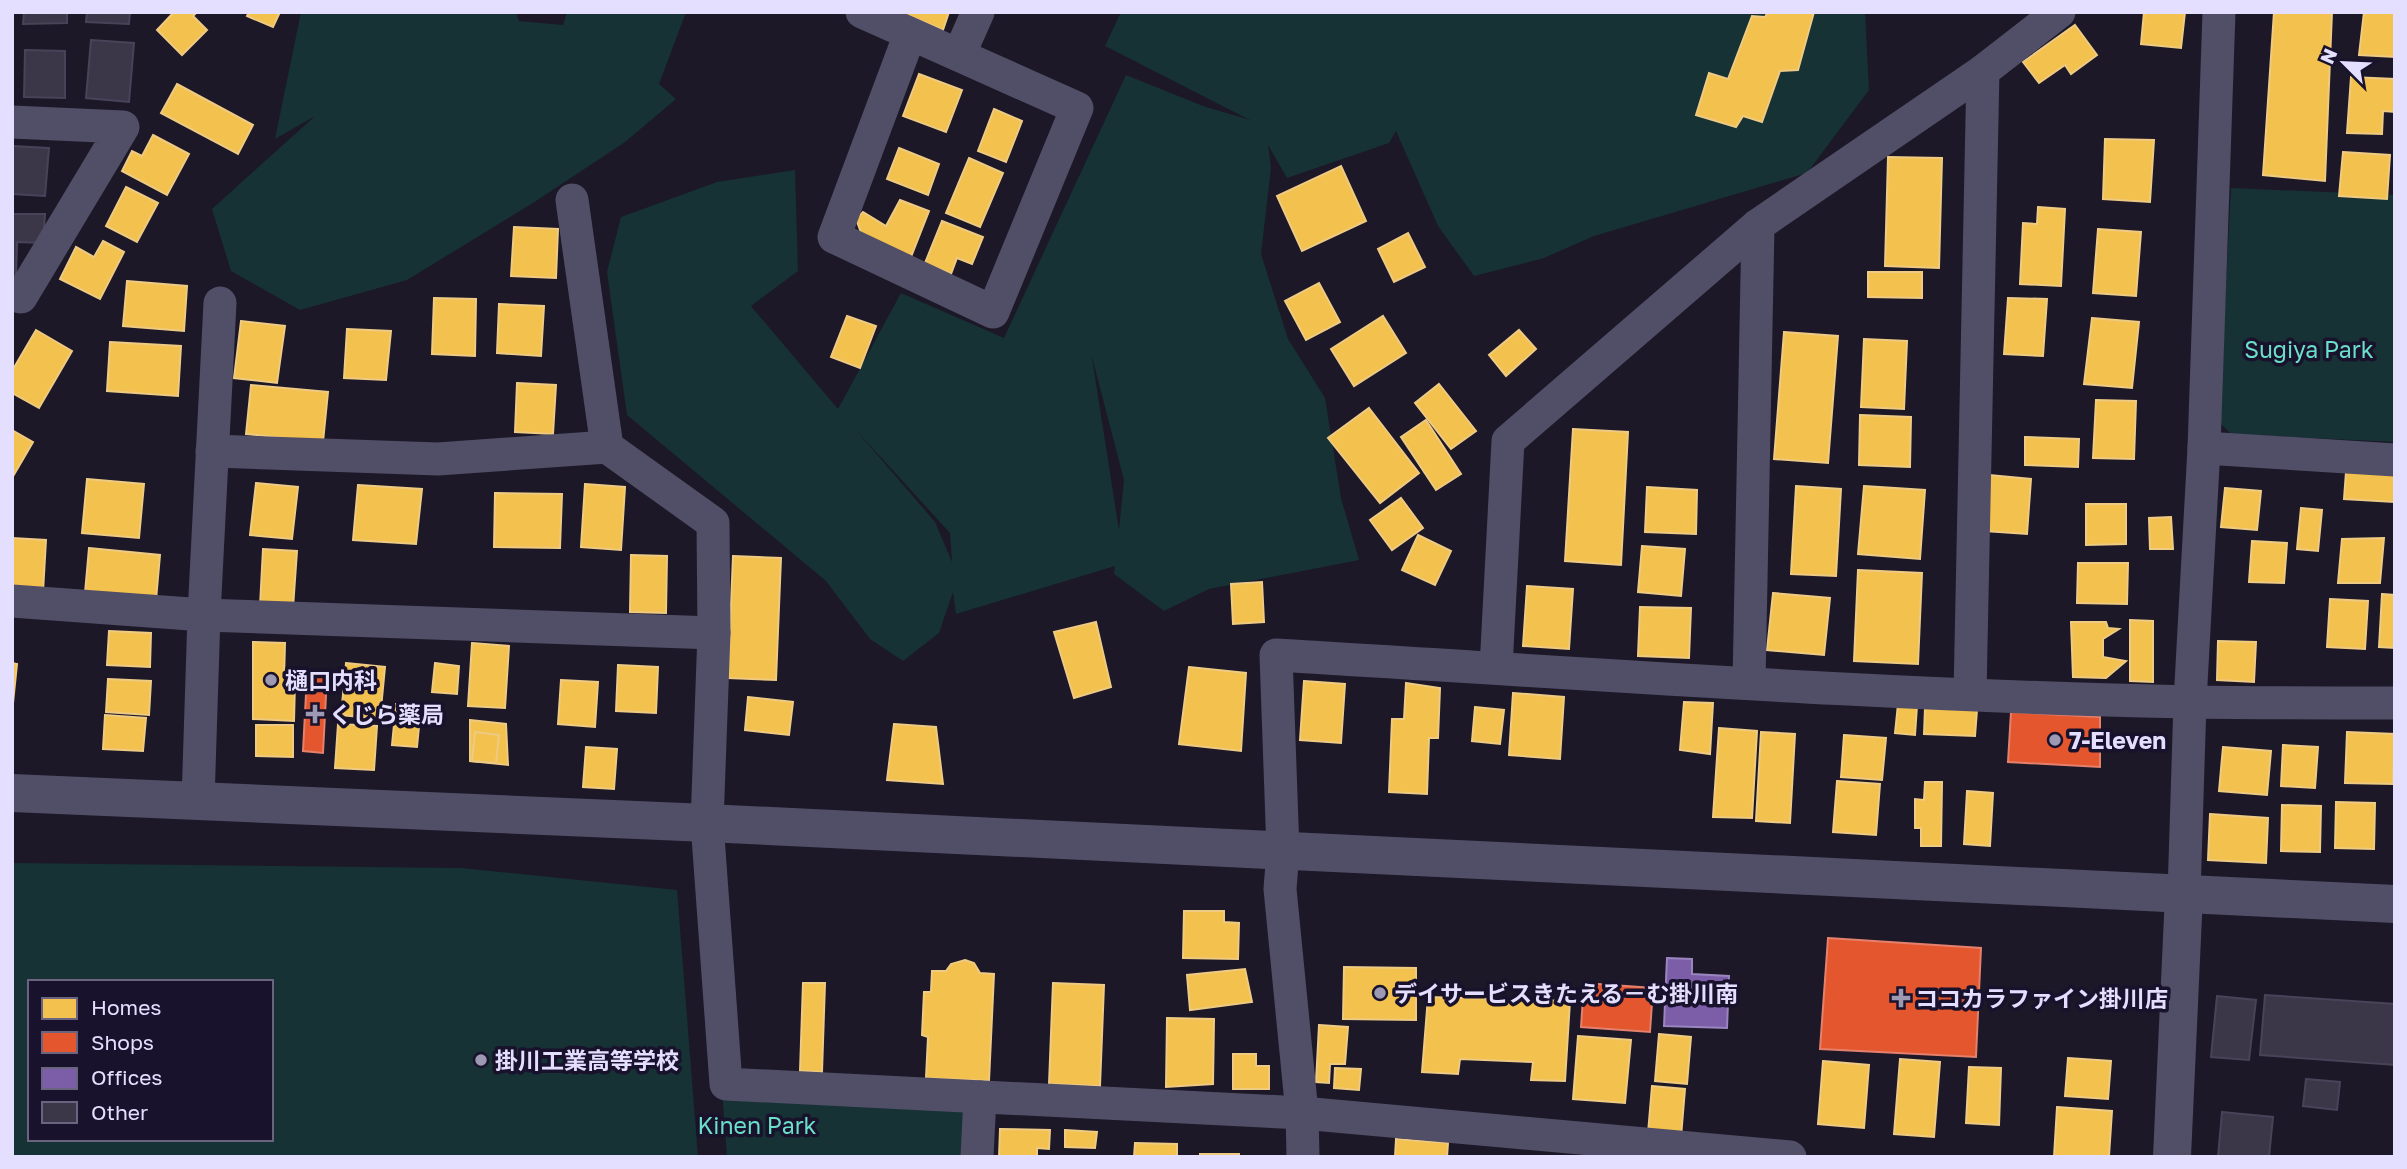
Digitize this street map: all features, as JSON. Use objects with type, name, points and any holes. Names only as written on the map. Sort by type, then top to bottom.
[{"type":"street","points":[[862,12],[1077,108],[993,312],[834,237],[910,34]]},
{"type":"street","points":[[959,55],[978,12]]},
{"type":"street","points":[[1496,668],[1508,440],[1758,226],[1983,71],[2059,12]]},
{"type":"street","points":[[2172,1157],[2190,702],[2204,448],[2219,12]]},
{"type":"street","points":[[1970,694],[1983,71]]},
{"type":"street","points":[[12,122],[123,127],[15,302]]},
{"type":"street","points":[[572,200],[607,447]]},
{"type":"street","points":[[1749,683],[1758,226]]},
{"type":"street","points":[[198,801],[204,615],[220,303]]},
{"type":"street","points":[[212,451],[438,459],[607,447],[713,523],[714,634],[707,823],[726,1084],[1302,1113],[1790,1157]]},
{"type":"street","points":[[2204,448],[2395,460]]},
{"type":"street","points":[[12,601],[204,615],[714,634]]},
{"type":"street","points":[[1303,1157],[1302,1113],[1280,889],[1283,851],[1276,655],[1970,694],[2190,702],[2395,703]]},
{"type":"street","points":[[12,793],[707,823],[2395,904]]},
{"type":"street","points":[[977,1157],[980,1097]]},
{"type":"green space","points":[[301,12],[516,12],[519,21],[563,25],[567,12],[686,12],[659,84],[676,99],[625,142],[536,201],[407,280],[300,310],[231,271],[212,209],[315,116],[275,139]]},
{"type":"green space","points":[[1121,12],[1865,12],[1869,90],[1807,173],[1594,236],[1544,258],[1474,276],[1438,226],[1396,131],[1389,143],[1287,178],[1268,145],[1271,168],[1261,254],[1288,339],[1325,398],[1341,498],[1359,560],[1209,589],[1164,611],[1114,574],[1115,566],[956,614],[953,592],[939,633],[903,661],[870,639],[826,581],[627,415],[607,272],[621,217],[717,182],[795,170],[798,271],[751,306],[838,409],[901,293],[1004,338],[1126,75],[1203,106],[1250,120],[1105,46]],"holes":[[[1092,358],[1124,480],[1119,530]],[[855,429],[950,533],[952,562],[935,522]]]},
{"type":"green space","name":"Sugiya Park","points":[[2231,188],[2395,195],[2395,442],[2231,434],[2219,422]]},
{"type":"green space","name":"掛川工業高等学校","points":[[12,863],[461,868],[677,890],[698,1157],[12,1157]]},
{"type":"green space","name":"Kinen Park","points":[[722,1091],[980,1097],[976,1157],[727,1157]]},
{"type":"building: Homes","points":[[174,12],[197,12],[193,16],[207,30],[182,55],[157,30]]},
{"type":"building: Homes","points":[[249,12],[280,12],[273,27],[247,16]]},
{"type":"building: Homes","points":[[900,12],[949,12],[943,30]]},
{"type":"building: Homes","points":[[1768,12],[1814,12],[1798,70],[1780,71],[1762,122],[1743,116],[1736,127],[1696,115],[1709,73],[1728,79],[1752,16],[1765,17]]},
{"type":"building: Homes","points":[[2144,12],[2185,12],[2181,48],[2141,44]]},
{"type":"building: Homes","points":[[2274,12],[2332,12],[2325,181],[2263,175]]},
{"type":"building: Homes","points":[[2364,12],[2395,12],[2395,57],[2359,55]]},
{"type":"building: Homes","points":[[2075,25],[2097,55],[2071,74],[2065,65],[2039,83],[2023,62]]},
{"type":"building: Homes","points":[[919,74],[962,90],[946,132],[903,116]]},
{"type":"building: Homes","points":[[2351,77],[2395,79],[2395,112],[2383,111],[2382,134],[2347,133]]},
{"type":"building: Homes","points":[[177,84],[253,125],[238,154],[161,113]]},
{"type":"building: Homes","points":[[994,109],[1022,121],[1006,162],[978,151]]},
{"type":"building: Homes","points":[[153,135],[189,154],[167,195],[122,171],[132,151],[142,156]]},
{"type":"building: Homes","points":[[2105,139],[2154,140],[2150,202],[2103,199]]},
{"type":"building: Homes","points":[[899,148],[939,164],[928,195],[887,179]]},
{"type":"building: Homes","points":[[2343,152],[2390,155],[2387,199],[2339,196]]},
{"type":"building: Homes","points":[[1888,157],[1942,158],[1939,268],[1885,266]]},
{"type":"building: Homes","points":[[969,158],[1003,173],[980,227],[946,213]]},
{"type":"building: Homes","points":[[1341,166],[1366,221],[1302,251],[1277,196]]},
{"type":"building: Homes","points":[[126,187],[158,203],[137,242],[106,226]]},
{"type":"building: Homes","points":[[900,200],[929,211],[909,262],[866,246],[856,219],[863,212],[886,226]]},
{"type":"building: Homes","points":[[2038,207],[2065,209],[2061,286],[2020,284],[2023,223],[2037,224]]},
{"type":"building: Homes","points":[[942,221],[983,237],[972,264],[957,258],[951,274],[925,263]]},
{"type":"building: Homes","points":[[514,227],[558,229],[556,278],[511,276]]},
{"type":"building: Homes","points":[[2098,229],[2141,232],[2136,296],[2093,293]]},
{"type":"building: Homes","points":[[1408,233],[1425,267],[1394,282],[1378,249]]},
{"type":"building: Homes","points":[[103,241],[124,252],[100,299],[60,279],[76,247],[94,257]]},
{"type":"building: Homes","points":[[1868,272],[1922,272],[1922,298],[1868,297]]},
{"type":"building: Homes","points":[[127,281],[187,286],[184,331],[123,326]]},
{"type":"building: Homes","points":[[1319,283],[1340,322],[1306,340],[1285,301]]},
{"type":"building: Homes","points":[[434,298],[476,299],[475,356],[432,354]]},
{"type":"building: Homes","points":[[2008,298],[2047,299],[2043,356],[2004,354]]},
{"type":"building: Homes","points":[[499,304],[544,306],[541,356],[497,353]]},
{"type":"building: Homes","points":[[847,316],[876,326],[860,368],[831,357]]},
{"type":"building: Homes","points":[[1383,316],[1406,353],[1354,386],[1331,349]]},
{"type":"building: Homes","points":[[2092,318],[2139,322],[2132,388],[2084,384]]},
{"type":"building: Homes","points":[[241,321],[285,326],[277,383],[234,378]]},
{"type":"building: Homes","points":[[347,329],[391,331],[386,380],[344,378]]},
{"type":"building: Homes","points":[[36,330],[72,351],[39,408],[12,393],[12,371]]},
{"type":"building: Homes","points":[[1519,330],[1536,349],[1506,376],[1489,355]]},
{"type":"building: Homes","points":[[1784,332],[1838,336],[1828,463],[1774,459]]},
{"type":"building: Homes","points":[[1864,339],[1907,341],[1904,409],[1861,407]]},
{"type":"building: Homes","points":[[110,342],[181,346],[178,396],[107,391]]},
{"type":"building: Homes","points":[[517,383],[556,385],[553,434],[515,432]]},
{"type":"building: Homes","points":[[1439,384],[1476,431],[1451,449],[1415,403]]},
{"type":"building: Homes","points":[[251,385],[328,392],[323,442],[246,434]]},
{"type":"building: Homes","points":[[2096,400],[2136,401],[2134,459],[2093,458]]},
{"type":"building: Homes","points":[[1369,408],[1419,473],[1380,503],[1328,438]]},
{"type":"building: Homes","points":[[1860,415],[1911,417],[1910,467],[1859,465]]},
{"type":"building: Homes","points":[[1426,420],[1461,474],[1436,490],[1401,437]]},
{"type":"building: Homes","points":[[1573,429],[1628,432],[1621,565],[1565,561]]},
{"type":"building: Homes","points":[[12,430],[33,442],[12,478]]},
{"type":"building: Homes","points":[[2025,437],[2079,439],[2078,467],[2025,465]]},
{"type":"building: Homes","points":[[2346,472],[2395,475],[2394,502],[2344,499]]},
{"type":"building: Homes","points":[[1989,475],[2031,479],[2027,534],[1985,531]]},
{"type":"building: Homes","points":[[87,479],[144,484],[139,538],[82,533]]},
{"type":"building: Homes","points":[[256,483],[298,487],[292,539],[250,535]]},
{"type":"building: Homes","points":[[585,484],[625,487],[621,550],[581,547]]},
{"type":"building: Homes","points":[[358,485],[422,489],[416,544],[353,540]]},
{"type":"building: Homes","points":[[1796,486],[1841,489],[1836,576],[1791,574]]},
{"type":"building: Homes","points":[[1864,486],[1925,490],[1920,559],[1858,554]]},
{"type":"building: Homes","points":[[1647,487],[1697,490],[1696,534],[1645,532]]},
{"type":"building: Homes","points":[[2225,488],[2261,491],[2257,530],[2221,527]]},
{"type":"building: Homes","points":[[495,493],[562,494],[560,548],[494,547]]},
{"type":"building: Homes","points":[[1401,498],[1423,528],[1392,550],[1370,520]]},
{"type":"building: Homes","points":[[2086,504],[2126,504],[2126,544],[2086,545]]},
{"type":"building: Homes","points":[[2301,508],[2322,510],[2318,551],[2297,549]]},
{"type":"building: Homes","points":[[2171,517],[2173,549],[2150,549],[2149,518]]},
{"type":"building: Homes","points":[[1418,535],[1451,551],[1435,585],[1402,570]]},
{"type":"building: Homes","points":[[12,538],[46,540],[43,592],[12,591]]},
{"type":"building: Homes","points":[[2384,538],[2380,583],[2338,583],[2342,539]]},
{"type":"building: Homes","points":[[2252,541],[2287,543],[2284,583],[2249,582]]},
{"type":"building: Homes","points":[[1642,546],[1685,549],[1681,596],[1638,592]]},
{"type":"building: Homes","points":[[89,548],[160,555],[156,600],[85,593]]},
{"type":"building: Homes","points":[[263,549],[297,551],[293,608],[260,606]]},
{"type":"building: Homes","points":[[631,555],[667,556],[666,613],[630,612]]},
{"type":"building: Homes","points":[[733,556],[781,558],[776,680],[728,678]]},
{"type":"building: Homes","points":[[2078,563],[2128,563],[2127,604],[2077,603]]},
{"type":"building: Homes","points":[[1858,570],[1922,573],[1918,664],[1854,661]]},
{"type":"building: Homes","points":[[1262,582],[1264,622],[1233,624],[1231,584]]},
{"type":"building: Homes","points":[[1527,586],[1573,589],[1569,649],[1523,646]]},
{"type":"building: Homes","points":[[1773,593],[1830,598],[1824,655],[1767,650]]},
{"type":"building: Homes","points":[[2382,594],[2395,595],[2395,648],[2379,647]]},
{"type":"building: Homes","points":[[2330,599],[2368,601],[2365,649],[2327,647]]},
{"type":"building: Homes","points":[[1640,607],[1691,608],[1689,658],[1638,656]]},
{"type":"building: Homes","points":[[2130,620],[2153,621],[2153,682],[2130,681]]},
{"type":"building: Homes","points":[[1096,622],[1111,687],[1074,698],[1054,632]]},
{"type":"building: Homes","points":[[2071,622],[2106,622],[2108,628],[2119,629],[2103,639],[2103,657],[2126,661],[2106,678],[2073,677]]},
{"type":"building: Homes","points":[[109,631],[151,633],[150,667],[107,665]]},
{"type":"building: Homes","points":[[2218,641],[2256,642],[2254,682],[2217,680]]},
{"type":"building: Homes","name":"樋口内科","points":[[253,642],[285,643],[284,678],[295,682],[294,721],[253,719]]},
{"type":"building: Homes","points":[[472,643],[509,646],[505,708],[468,706]]},
{"type":"building: Homes","points":[[12,663],[17,664],[12,713]]},
{"type":"building: Homes","points":[[346,663],[385,667],[380,719],[341,715]]},
{"type":"building: Homes","points":[[435,663],[459,666],[457,694],[432,692]]},
{"type":"building: Homes","points":[[618,665],[658,667],[656,713],[616,711]]},
{"type":"building: Homes","points":[[1189,667],[1246,673],[1241,751],[1179,744]]},
{"type":"building: Homes","points":[[108,679],[151,681],[149,715],[106,712]]},
{"type":"building: Homes","points":[[561,680],[598,682],[595,727],[558,724]]},
{"type":"building: Homes","points":[[1304,681],[1345,684],[1341,743],[1300,740]]},
{"type":"building: Homes","points":[[1406,683],[1440,688],[1438,738],[1429,738],[1427,794],[1389,792],[1392,719],[1404,719]]},
{"type":"building: Homes","points":[[1513,693],[1564,697],[1560,759],[1509,755]]},
{"type":"building: Homes","points":[[748,697],[793,702],[789,735],[745,730]]},
{"type":"building: Homes","points":[[1684,702],[1713,703],[1710,754],[1680,750]]},
{"type":"building: Homes","points":[[396,704],[421,706],[417,747],[392,745]]},
{"type":"building: Homes","points":[[1898,704],[1917,706],[1915,735],[1895,733]]},
{"type":"building: Homes","points":[[1475,707],[1504,710],[1500,744],[1472,741]]},
{"type":"building: Homes","points":[[1925,708],[1977,710],[1975,736],[1924,734]]},
{"type":"building: Homes","points":[[105,715],[146,718],[143,751],[103,749]]},
{"type":"building: Homes","points":[[470,720],[506,724],[508,765],[470,761]]},
{"type":"building: Homes","points":[[338,724],[377,726],[374,770],[335,768]]},
{"type":"building: Homes","points":[[894,724],[936,727],[943,784],[887,780]]},
{"type":"building: Homes","points":[[256,725],[293,725],[293,757],[256,756]]},
{"type":"building: Homes","points":[[1719,728],[1757,731],[1752,818],[1713,817]]},
{"type":"building: Homes","points":[[475,732],[499,735],[496,763],[472,761]]},
{"type":"building: Homes","points":[[1761,732],[1795,734],[1790,823],[1756,821]]},
{"type":"building: Homes","points":[[2347,732],[2395,734],[2393,784],[2345,783]]},
{"type":"building: Homes","points":[[1844,735],[1886,738],[1882,780],[1841,777]]},
{"type":"building: Homes","points":[[2283,745],[2318,747],[2315,788],[2281,786]]},
{"type":"building: Homes","points":[[586,747],[617,749],[614,789],[583,787]]},
{"type":"building: Homes","points":[[2223,747],[2271,751],[2267,795],[2219,791]]},
{"type":"building: Homes","points":[[1837,781],[1880,784],[1876,835],[1833,832]]},
{"type":"building: Homes","points":[[1925,782],[1942,782],[1941,846],[1921,846],[1921,828],[1915,828],[1915,799],[1924,800]]},
{"type":"building: Homes","points":[[1967,791],[1993,793],[1990,846],[1964,844]]},
{"type":"building: Homes","points":[[2336,802],[2375,803],[2374,849],[2335,848]]},
{"type":"building: Homes","points":[[2282,805],[2321,806],[2320,852],[2281,851]]},
{"type":"building: Homes","points":[[2210,814],[2268,818],[2266,863],[2208,860]]},
{"type":"building: Homes","points":[[1184,911],[1224,911],[1224,922],[1239,923],[1238,959],[1183,958]]},
{"type":"building: Homes","points":[[965,960],[974,963],[980,973],[994,974],[989,1081],[926,1078],[928,1037],[922,1035],[924,992],[931,992],[932,971],[946,971],[951,964]]},
{"type":"building: Homes","name":"デイサービスきたえる－む掛川南","points":[[1344,967],[1416,968],[1416,1020],[1343,1019]]},
{"type":"building: Homes","points":[[1245,969],[1252,1002],[1190,1010],[1187,975]]},
{"type":"building: Homes","points":[[803,983],[825,983],[822,1072],[800,1071]]},
{"type":"building: Homes","points":[[1053,983],[1104,985],[1100,1086],[1049,1084]]},
{"type":"building: Homes","points":[[1428,997],[1570,1001],[1565,1081],[1531,1080],[1533,1062],[1460,1059],[1458,1074],[1422,1072]]},
{"type":"building: Homes","points":[[1167,1018],[1214,1019],[1213,1084],[1166,1087]]},
{"type":"building: Homes","points":[[1319,1025],[1348,1027],[1345,1064],[1330,1064],[1329,1083],[1316,1082]]},
{"type":"building: Homes","points":[[1659,1034],[1691,1037],[1687,1084],[1655,1081]]},
{"type":"building: Homes","points":[[1578,1036],[1631,1040],[1625,1103],[1573,1099]]},
{"type":"building: Homes","points":[[1233,1054],[1256,1054],[1256,1066],[1269,1066],[1269,1089],[1233,1089]]},
{"type":"building: Homes","points":[[2068,1058],[2111,1061],[2108,1099],[2065,1096]]},
{"type":"building: Homes","points":[[1900,1059],[1940,1062],[1934,1137],[1894,1134]]},
{"type":"building: Homes","points":[[1823,1061],[1869,1065],[1864,1128],[1818,1124]]},
{"type":"building: Homes","points":[[1969,1067],[2001,1068],[1999,1125],[1966,1123]]},
{"type":"building: Homes","points":[[1335,1068],[1361,1069],[1359,1090],[1334,1088]]},
{"type":"building: Homes","points":[[1652,1086],[1685,1089],[1681,1137],[1648,1133]]},
{"type":"building: Homes","points":[[2057,1107],[2112,1111],[2109,1156],[2054,1157]]},
{"type":"building: Homes","points":[[1000,1129],[1050,1130],[1049,1149],[1037,1148],[1037,1157],[999,1157]]},
{"type":"building: Homes","points":[[1065,1130],[1097,1132],[1095,1148],[1065,1147]]},
{"type":"building: Homes","points":[[1396,1139],[1448,1143],[1447,1157],[1395,1157]]},
{"type":"building: Homes","points":[[1135,1143],[1177,1144],[1177,1157],[1134,1157]]},
{"type":"building: Homes","points":[[1200,1154],[1239,1154],[1239,1157],[1200,1157]]},
{"type":"building: Shops","name":"くじら薬局","points":[[307,675],[327,676],[323,753],[303,751]]},
{"type":"building: Shops","name":"7-Eleven","points":[[2011,712],[2100,717],[2100,767],[2008,762]]},
{"type":"building: Shops","name":"ココカラファイン掛川店","points":[[1828,938],[1981,948],[1976,1057],[1820,1049]]},
{"type":"building: Shops","points":[[1584,983],[1653,988],[1650,1032],[1581,1027]]},
{"type":"building: Offices","points":[[1667,958],[1692,959],[1692,974],[1729,976],[1727,1028],[1664,1026]]},
{"type":"building: Other","points":[[24,12],[67,12],[67,23],[23,24]]},
{"type":"building: Other","points":[[87,12],[130,12],[129,24],[86,22]]},
{"type":"building: Other","points":[[91,40],[134,43],[129,102],[86,98]]},
{"type":"building: Other","points":[[25,50],[65,51],[65,98],[24,97]]},
{"type":"building: Other","points":[[12,146],[49,148],[45,196],[12,194]]},
{"type":"building: Other","points":[[12,214],[45,214],[43,243],[17,242],[16,277],[12,277]]},
{"type":"building: Other","points":[[2265,995],[2395,1004],[2395,1065],[2260,1055]]},
{"type":"building: Other","points":[[2217,996],[2256,1000],[2249,1060],[2211,1057]]},
{"type":"building: Other","points":[[2306,1079],[2340,1082],[2337,1110],[2303,1106]]},
{"type":"building: Other","points":[[2222,1112],[2273,1117],[2269,1157],[2218,1157]]},
{"type":"place","name":"樋口内科","points":[[271,680]]},
{"type":"place","name":"くじら薬局","points":[[315,714]]},
{"type":"place","name":"7-Eleven","points":[[2055,740]]},
{"type":"place","name":"デイサービスきたえる－む掛川南","points":[[1380,993]]},
{"type":"place","name":"ココカラファイン掛川店","points":[[1901,998]]},
{"type":"place","name":"掛川工業高等学校","points":[[481,1060]]}]
